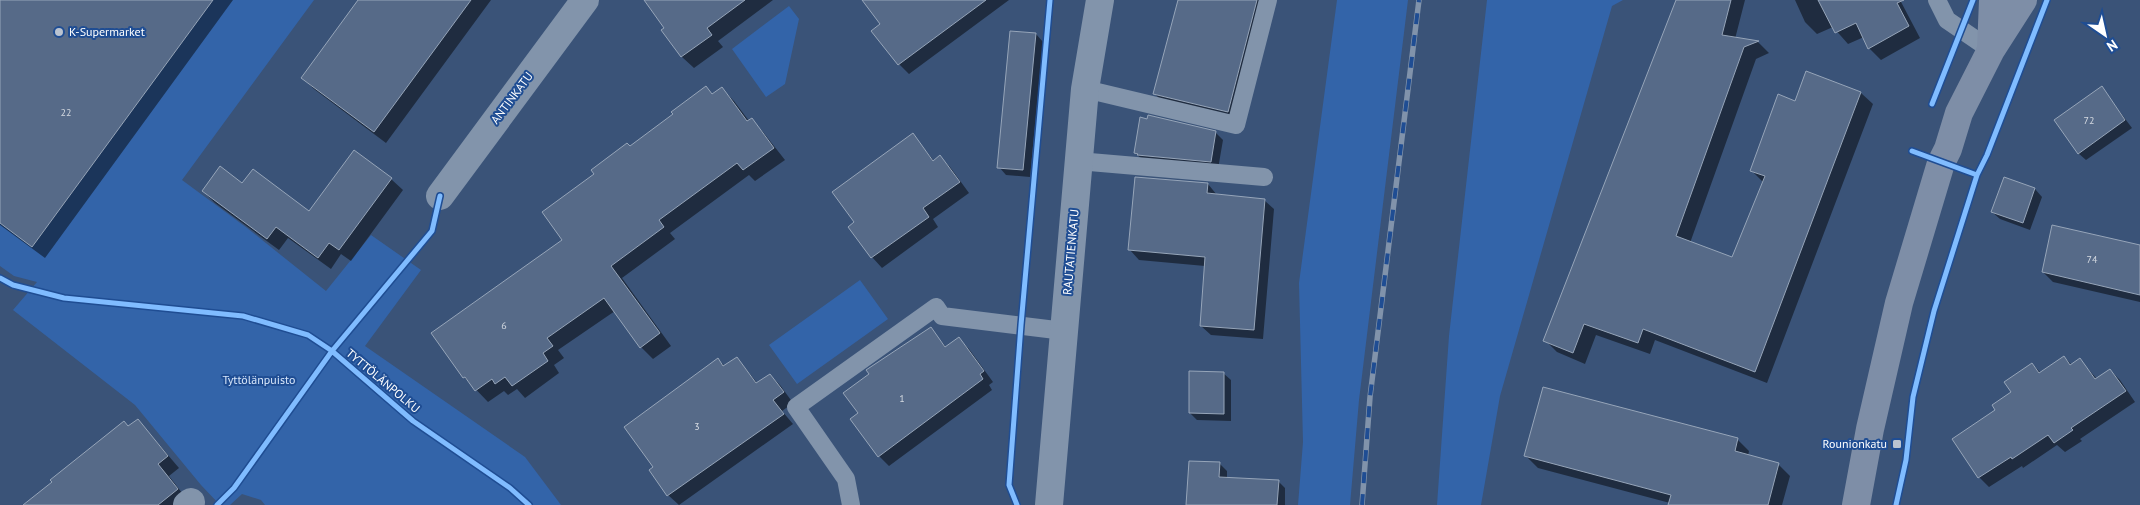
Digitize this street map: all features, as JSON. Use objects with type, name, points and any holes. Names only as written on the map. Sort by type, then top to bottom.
[{"type":"main road","points":[[1991,50],[1993,0]]},
{"type":"main road","points":[[1856,505],[1870,429],[1899,303],[1924,216],[1959,113],[1991,50],[2024,0]]},
{"type":"street","name":"ANTINKATU","points":[[440,196],[584,0]]},
{"type":"street","name":"RAUTATIENKATU","points":[[1050,505],[1085,89],[1100,0]]},
{"type":"lane","points":[[1085,89],[1236,125],[1268,0]]},
{"type":"lane","points":[[1937,0],[1947,20],[1991,50]]},
{"type":"lane","points":[[1078,161],[1264,177]]},
{"type":"lane","points":[[851,505],[846,479],[796,407],[936,307],[942,316],[1064,331]]},
{"type":"green space","name":"Tyttölänpuisto","points":[[213,0],[314,0],[182,180],[247,228],[326,291],[371,235],[421,270],[365,346],[525,457],[561,505],[265,505],[261,500],[242,494],[230,505],[220,505],[201,485],[135,405],[13,310],[37,282],[14,276],[0,266],[0,223],[33,246]]},
{"type":"green space","points":[[1337,0],[1408,0],[1359,400],[1350,505],[1298,505],[1303,442],[1299,283]]},
{"type":"green space","points":[[1487,0],[1623,0],[1612,6],[1500,396],[1481,505],[1437,505],[1449,336]]},
{"type":"green space","points":[[789,6],[799,19],[785,84],[766,97],[732,49]]},
{"type":"green space","points":[[860,280],[888,319],[797,384],[769,345]]},
{"type":"building","points":[[0,0],[213,0],[32,247],[0,223]]},
{"type":"building","points":[[358,0],[471,0],[374,132],[301,78]]},
{"type":"building","points":[[644,0],[745,0],[707,28],[712,35],[681,57],[661,30],[664,28]]},
{"type":"building","points":[[862,0],[986,0],[898,65],[871,31],[880,24]]},
{"type":"building","points":[[1178,0],[1257,0],[1228,112],[1153,94]]},
{"type":"building","points":[[1676,0],[1731,0],[1722,35],[1759,41],[1744,47],[1676,236],[1732,257],[1765,176],[1750,171],[1778,94],[1795,101],[1806,71],[1861,92],[1755,372],[1643,329],[1638,343],[1584,324],[1573,353],[1543,341]]},
{"type":"building","points":[[1818,0],[1904,0],[1897,3],[1909,26],[1868,49],[1856,23],[1835,33]]},
{"type":"building","points":[[1010,31],[1036,33],[1023,170],[997,168]]},
{"type":"building","points":[[706,86],[712,94],[722,87],[747,121],[752,118],[774,148],[743,170],[737,163],[659,220],[664,227],[611,266],[660,333],[640,348],[604,298],[547,338],[553,346],[543,353],[548,361],[512,386],[505,377],[495,384],[492,379],[475,391],[465,377],[463,378],[431,333],[562,240],[542,212],[594,174],[591,170],[627,143],[630,146],[673,114],[671,112]]},
{"type":"building","points":[[2102,86],[2125,120],[2078,154],[2054,120]]},
{"type":"building","points":[[1148,115],[1216,131],[1211,162],[1137,155],[1134,153],[1140,117],[1147,119]]},
{"type":"building","points":[[913,133],[933,161],[940,155],[960,182],[923,208],[929,217],[871,258],[848,227],[854,222],[832,192]]},
{"type":"building","points":[[354,150],[392,178],[339,250],[329,243],[318,258],[276,227],[267,239],[202,191],[220,166],[242,183],[253,169],[309,211]]},
{"type":"building","points":[[1135,177],[1208,183],[1207,193],[1265,199],[1254,330],[1200,326],[1205,257],[1128,250]]},
{"type":"building","points":[[2004,177],[2035,188],[2023,223],[1991,212]]},
{"type":"building","points":[[2052,225],[2140,245],[2140,295],[2042,272]]},
{"type":"building","points":[[931,327],[945,347],[959,337],[984,371],[980,374],[983,379],[878,457],[850,419],[858,413],[843,393],[869,374],[866,370]]},
{"type":"building","points":[[2064,356],[2070,365],[2080,358],[2095,379],[2110,369],[2126,391],[2071,428],[2073,430],[2054,443],[2048,435],[2012,459],[2011,457],[1978,478],[1952,439],[1995,410],[1992,405],[2011,392],[2004,382],[2032,363],[2039,373]]},
{"type":"building","points":[[737,357],[756,383],[770,374],[784,392],[773,400],[784,414],[667,496],[649,470],[653,467],[624,427],[718,358],[723,366]]},
{"type":"building","points":[[1189,371],[1224,372],[1224,414],[1189,413]]},
{"type":"building","points":[[1543,387],[1738,438],[1735,451],[1779,463],[1768,505],[1668,505],[1671,495],[1524,456]]},
{"type":"building","points":[[138,419],[168,456],[158,464],[178,489],[158,505],[23,505],[52,482],[50,480],[124,421],[128,426]]},
{"type":"building","points":[[1189,461],[1220,462],[1219,477],[1279,480],[1277,505],[1186,505]]},
{"type":"railway","points":[[1362,505],[1370,397],[1419,0]]},
{"type":"cycle path","points":[[1017,505],[1009,485],[1021,325],[1050,0]]},
{"type":"cycle path","points":[[1932,104],[1973,0]]},
{"type":"cycle path","points":[[1896,505],[1906,460],[1913,397],[1934,311],[1977,175],[1987,155],[2047,0]]},
{"type":"cycle path","points":[[1912,151],[1977,175]]},
{"type":"cycle path","points":[[217,505],[234,488],[332,351],[432,231],[440,196]]},
{"type":"cycle path","name":"TYTTÖLÄNPOLKU","points":[[0,278],[13,285],[64,298],[243,316],[308,335],[332,351],[413,421],[510,488],[529,505]]},
{"type":"place","name":"K-Supermarket","points":[[59,32]]},
{"type":"place","name":"Rounionkatu","points":[[1897,444]]}]
